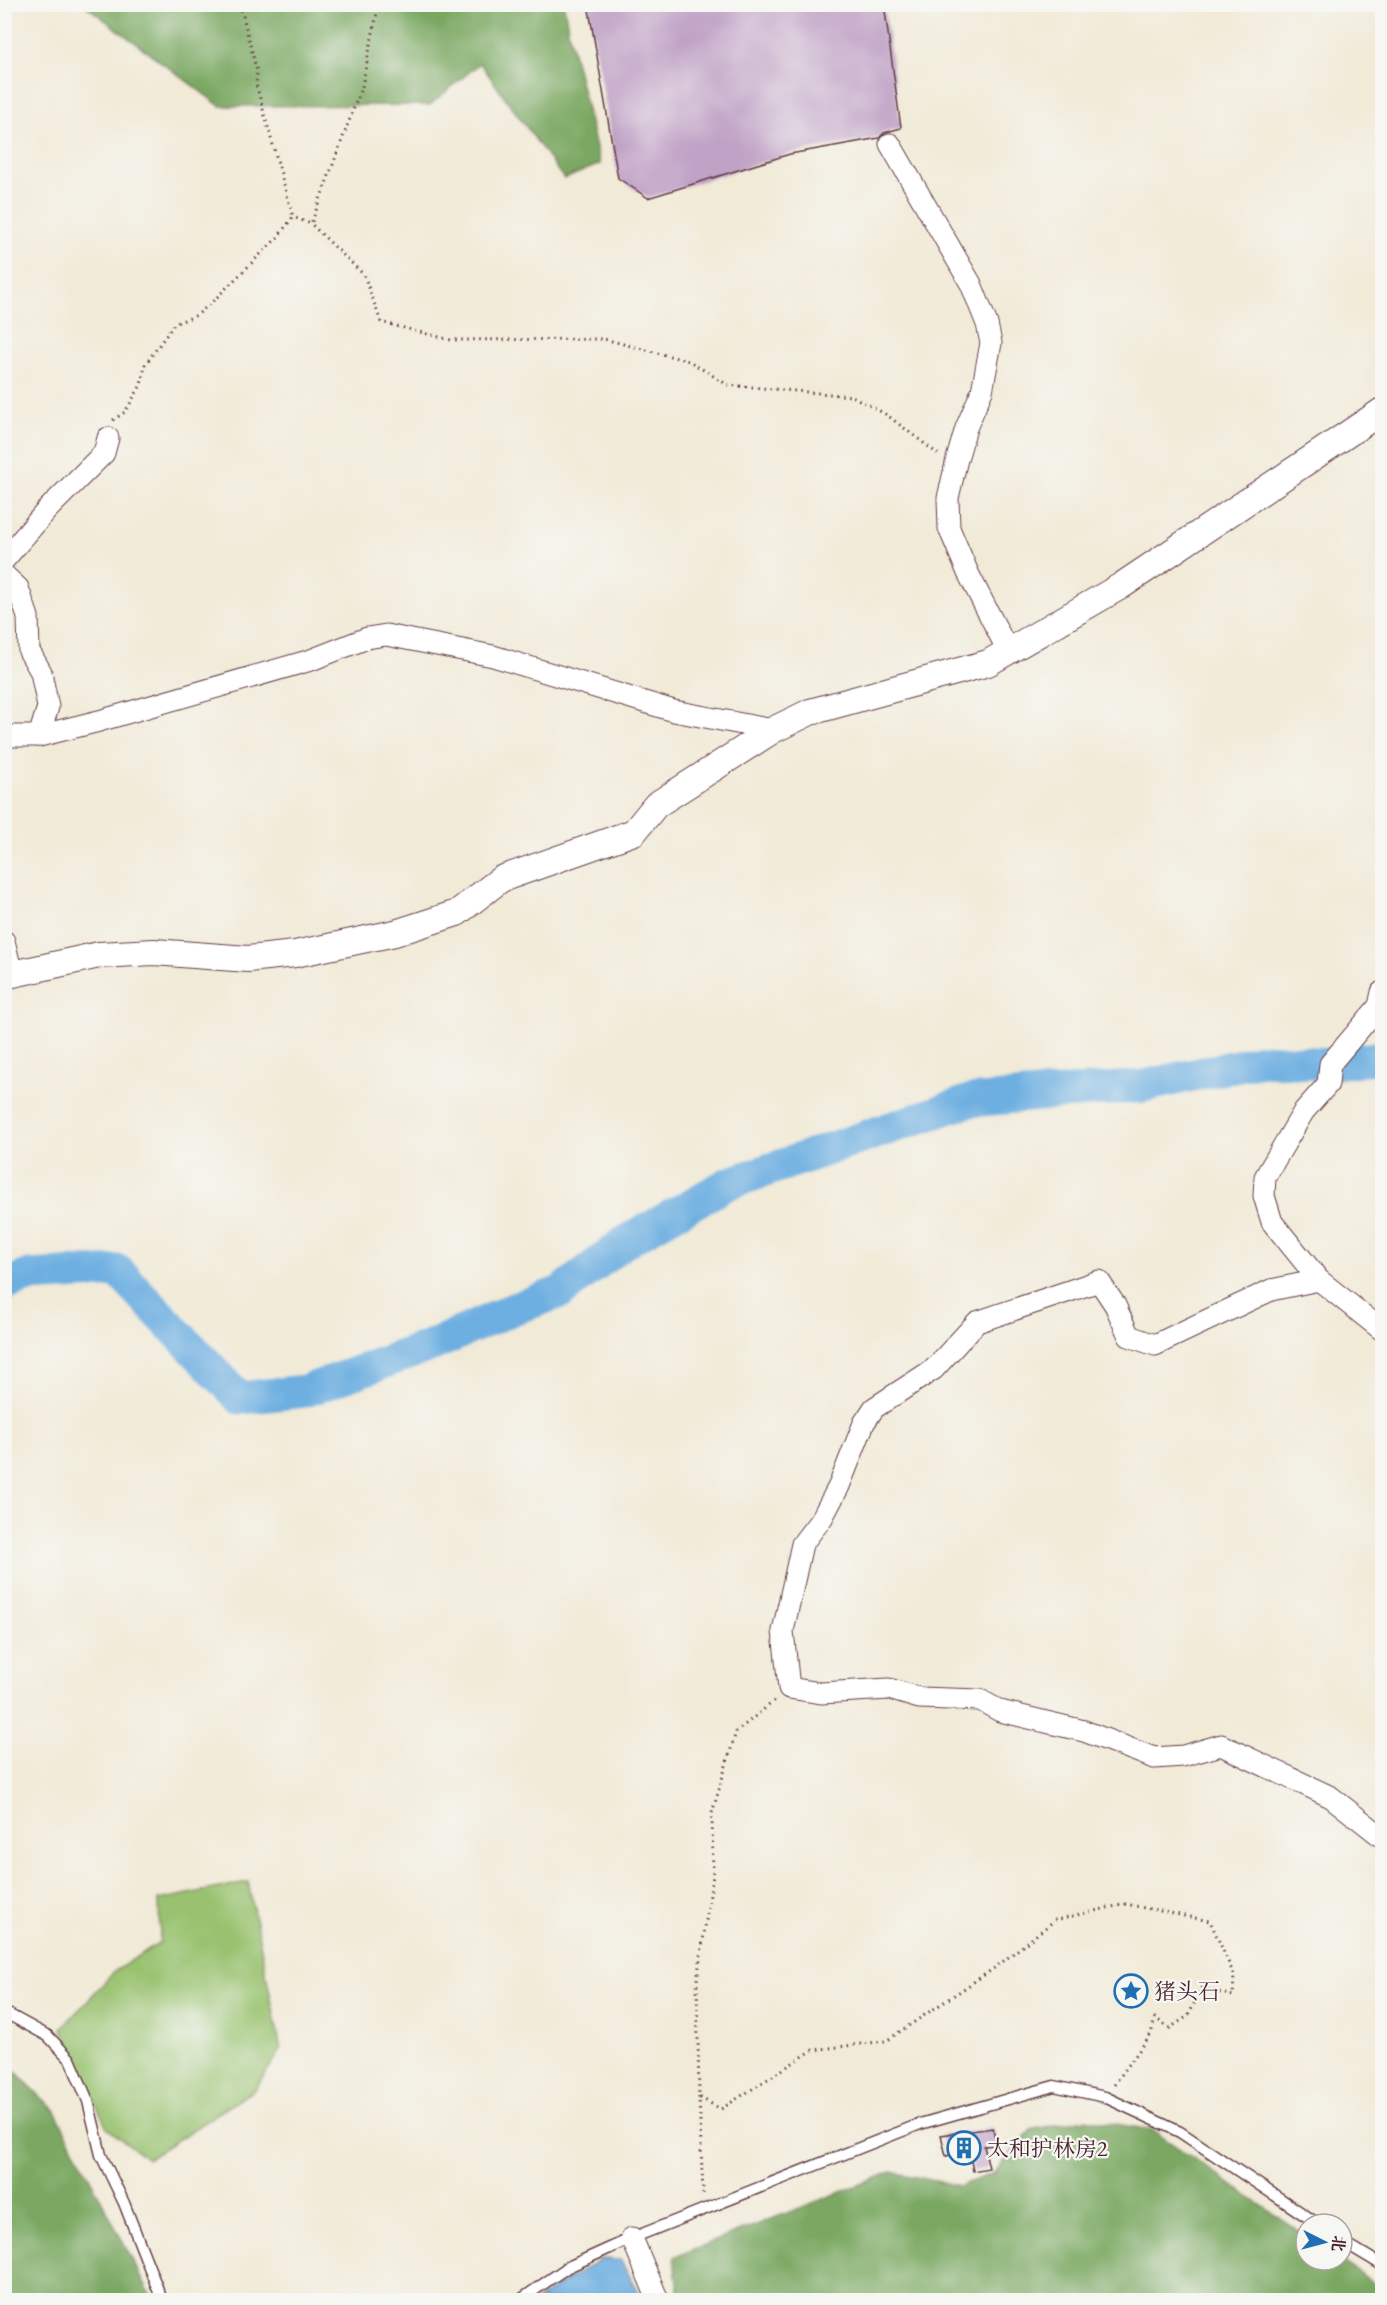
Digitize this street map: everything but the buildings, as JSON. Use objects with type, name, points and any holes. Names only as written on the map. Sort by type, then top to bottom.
[{"type":"street","points":[[890,144],[971,284],[987,324],[991,344],[982,391],[966,428],[948,498],[949,528],[968,573],[1008,651]]},
{"type":"street","points":[[4,940],[8,975],[99,955],[143,952],[248,959],[295,954],[395,933],[458,913],[501,879],[634,832],[657,805],[772,730],[810,712],[988,663],[1121,586],[1383,411]]},
{"type":"street","points":[[4,560],[47,510],[104,453],[108,438]]},
{"type":"street","points":[[4,575],[18,588],[28,617],[29,651],[41,672],[48,707],[39,736]]},
{"type":"street","points":[[4,736],[39,736],[311,660],[367,638],[386,635],[493,656],[674,711],[772,730]]},
{"type":"street","points":[[1383,992],[1379,1006],[1330,1064],[1328,1084],[1304,1111],[1265,1177],[1264,1196],[1272,1222],[1319,1280],[1383,1330]]},
{"type":"street","points":[[1319,1280],[1271,1290],[1155,1345],[1129,1336],[1099,1281],[977,1322],[934,1369],[874,1408],[864,1423],[826,1510],[802,1544],[783,1632],[789,1688],[821,1692],[889,1689],[920,1698],[980,1700],[1000,1711],[1084,1731],[1154,1758],[1183,1756],[1221,1745],[1331,1797],[1383,1837]]},
{"type":"street","points":[[632,2238],[658,2301]]},
{"type":"lane","points":[[4,2013],[48,2036],[70,2059],[88,2101],[101,2155],[124,2203],[162,2301]]},
{"type":"lane","points":[[520,2301],[568,2267],[632,2238],[920,2124],[1054,2086],[1106,2097],[1180,2132],[1300,2212]]},
{"type":"lane","points":[[1354,2248],[1383,2265]]},
{"type":"path","points":[[240,4],[257,72],[256,84],[293,217]]},
{"type":"path","points":[[310,224],[362,86],[377,13],[382,4]]},
{"type":"path","points":[[293,217],[310,224],[364,275],[381,322],[451,340],[604,339],[689,361],[728,385],[852,396],[887,415],[939,455]]},
{"type":"path","points":[[108,438],[111,421],[125,412],[141,385],[145,365],[174,324],[197,315],[211,303],[277,238],[293,217]]},
{"type":"path","points":[[704,2210],[697,1980],[713,1875],[712,1813],[736,1732],[789,1688]]},
{"type":"path","points":[[699,2097],[721,2109],[813,2050],[886,2041],[996,1967],[1055,1920],[1125,1904],[1210,1921],[1234,1975],[1233,1996],[1202,1988],[1188,2016],[1170,2028],[1155,2018],[1151,2034],[1106,2097]]},
{"type":"green space","points":[[85,5],[564,5],[600,164],[564,179],[480,63],[430,105],[220,106]]},
{"type":"green space","points":[[248,1882],[281,2050],[255,2089],[148,2159],[107,2128],[62,2028],[115,1971],[160,1942],[159,1900]]},
{"type":"green space","points":[[4,2060],[55,2111],[153,2300],[5,2300]]},
{"type":"green space","points":[[1085,2119],[1152,2130],[1294,2228],[1294,2272],[1354,2272],[1354,2269],[1382,2289],[1382,2300],[679,2300],[674,2257],[892,2172],[960,2186],[994,2173],[1031,2130]]},
{"type":"water","points":[[601,2259],[620,2260],[644,2300],[536,2300]]},
{"type":"waterway","points":[[4,1285],[28,1276],[118,1271],[240,1398],[305,1391],[435,1344],[513,1309],[561,1292],[623,1243],[727,1184],[969,1101],[1144,1086],[1262,1060],[1330,1064],[1382,1057]]},
{"type":"place","name":"猪头石","points":[[1131,1991]]},
{"type":"place","name":"太和护林房2","points":[[964,2148]]}]
